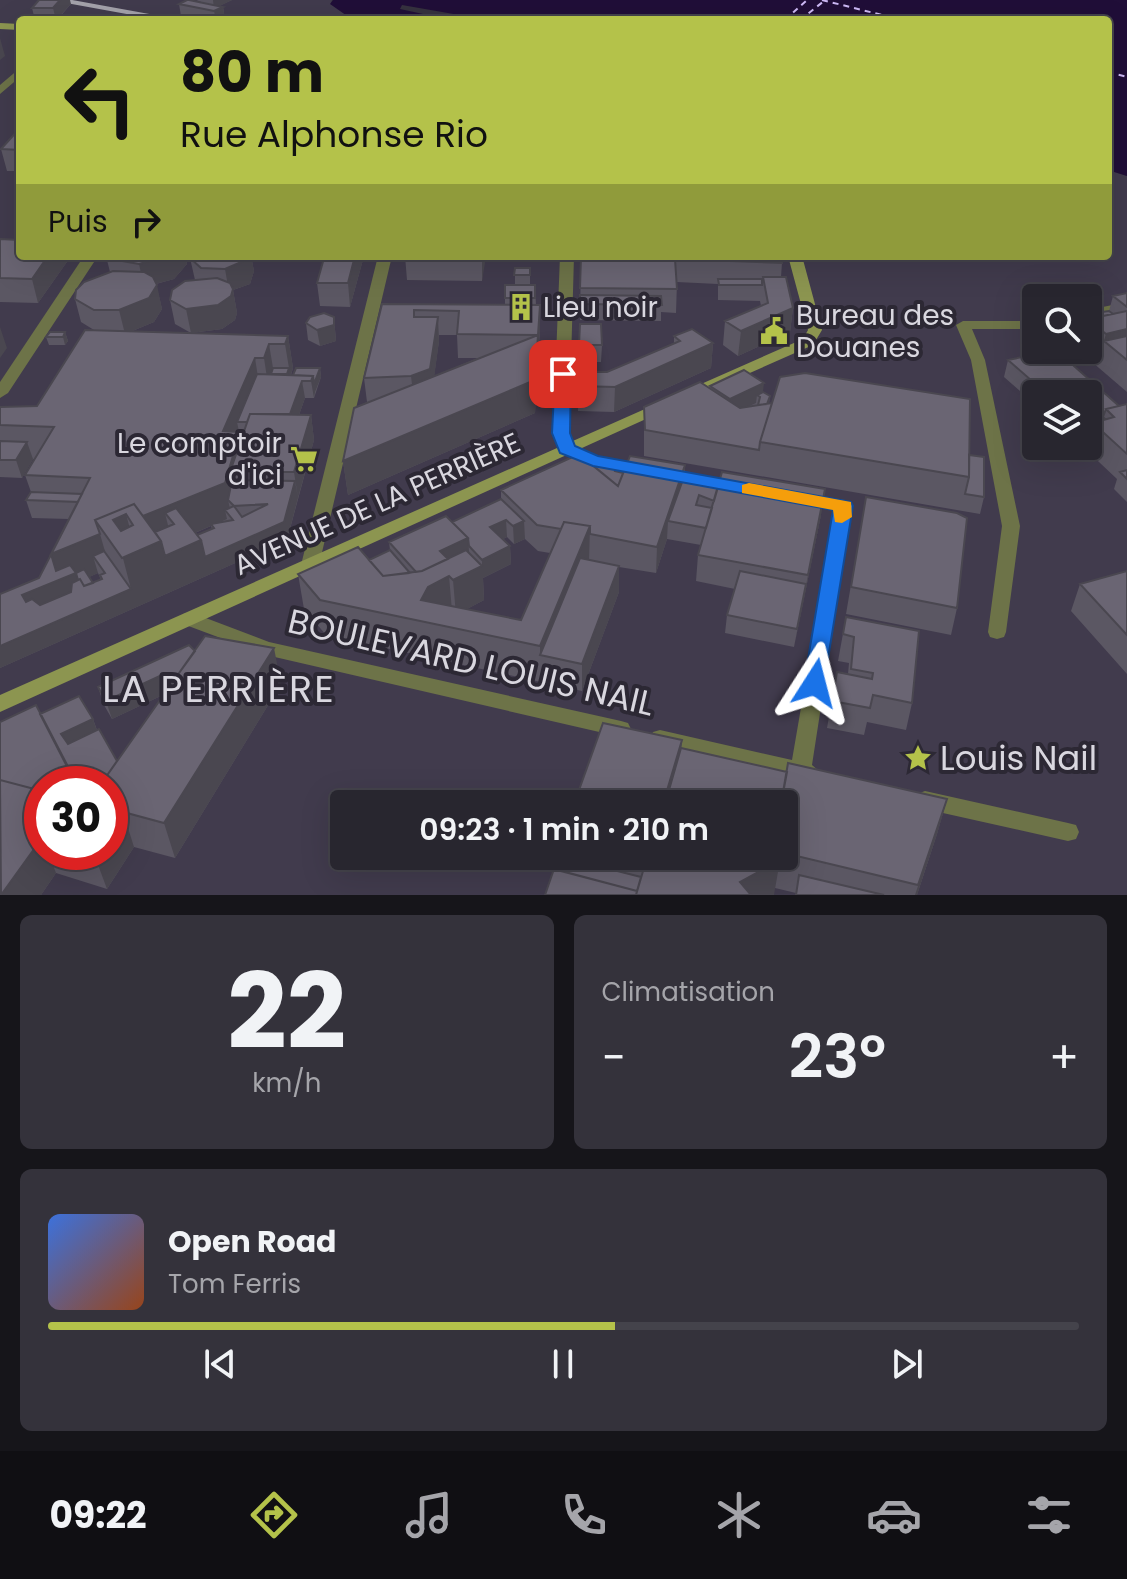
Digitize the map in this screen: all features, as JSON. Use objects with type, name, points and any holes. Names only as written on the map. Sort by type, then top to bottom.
[{"type":"street","points":[[0,91],[16,75]]},
{"type":"street","points":[[0,393],[88,260]]},
{"type":"street","points":[[310,565],[384,260]]},
{"type":"street","points":[[567,260],[561,433],[567,449],[593,461],[656,472]]},
{"type":"street","name":"AVENUE DE LA PERRIÈRE","points":[[0,704],[808,342],[815,330],[796,260]]},
{"type":"street","points":[[1102,311],[1127,306]]},
{"type":"street","points":[[997,632],[1011,526],[978,360],[963,325],[1022,325]]},
{"type":"street","points":[[781,495],[844,506],[801,771]]},
{"type":"street","name":"BOULEVARD LOUIS NAIL","points":[[190,619],[266,648],[829,777]]},
{"type":"street","points":[[900,794],[1068,832]]},
{"type":"shaded area","points":[[0,0],[332,0],[331,4],[348,16],[16,16],[16,260],[1112,260],[1112,171],[1127,176],[1127,895],[0,895]]},
{"type":"shaded area","points":[[333,0],[1127,0],[1127,176],[1112,171],[1112,16],[465,16],[402,5],[400,9],[432,16],[347,16],[330,4]]},
{"type":"building","points":[[39,0],[60,0],[53,8],[32,8]]},
{"type":"building","points":[[187,0],[223,7],[214,11],[179,4]]},
{"type":"building","points":[[16,132],[16,150],[1,149]]},
{"type":"building","points":[[0,239],[16,240],[16,260],[45,260],[32,279],[0,278]]},
{"type":"building","points":[[117,260],[153,260],[139,264]]},
{"type":"building","points":[[192,260],[246,260],[225,269],[201,268]]},
{"type":"building","points":[[323,260],[354,260],[348,283],[317,283]]},
{"type":"building","points":[[581,260],[675,260],[677,289],[580,288]]},
{"type":"building","points":[[702,260],[782,260],[782,263]]},
{"type":"building","points":[[515,268],[530,268],[530,275],[514,275]]},
{"type":"building","points":[[113,271],[144,272],[153,277],[157,285],[149,298],[119,310],[94,310],[75,299],[76,290],[84,282]]},
{"type":"building","points":[[763,277],[786,277],[793,308],[741,331],[725,321],[768,303]]},
{"type":"building","points":[[217,278],[230,283],[233,289],[231,296],[218,305],[186,309],[170,300],[172,290],[185,281]]},
{"type":"building","points":[[718,279],[762,279],[762,285],[719,285]]},
{"type":"building","points":[[505,285],[535,285],[535,298],[505,298]]},
{"type":"building","points":[[1127,293],[1127,307],[1113,296]]},
{"type":"building","points":[[580,295],[661,296],[662,305],[580,304]]},
{"type":"building","points":[[382,304],[540,305],[538,335],[457,334],[459,311],[414,310],[414,317],[438,317],[430,369],[411,376],[364,378]]},
{"type":"building","points":[[1127,311],[1127,329],[1106,334],[1102,331],[1102,316]]},
{"type":"building","points":[[324,313],[334,317],[334,325],[317,330],[306,323],[310,317]]},
{"type":"building","points":[[580,324],[601,324],[602,345],[579,345]]},
{"type":"building","points":[[692,329],[713,343],[615,387],[578,386],[579,372],[607,372],[680,341],[674,336]]},
{"type":"building","points":[[85,330],[288,336],[285,344],[269,344],[264,358],[255,358],[223,431],[240,432],[225,483],[143,516],[134,504],[95,520],[100,534],[51,554],[90,478],[25,475],[54,427],[0,425],[0,407],[37,406]]},
{"type":"building","points":[[50,332],[65,332],[63,337],[46,337]]},
{"type":"building","points":[[538,335],[535,380],[343,461],[354,408]]},
{"type":"building","points":[[1127,336],[1127,360],[1104,341]]},
{"type":"building","points":[[1022,357],[1022,364],[1072,364],[1090,380],[1031,380],[1008,360]]},
{"type":"building","points":[[273,368],[289,368],[287,374],[271,374]]},
{"type":"building","points":[[296,368],[320,368],[314,384],[313,376],[293,375]]},
{"type":"building","points":[[744,370],[764,383],[730,399],[710,386]]},
{"type":"building","points":[[805,373],[970,399],[969,477],[760,442],[780,377]]},
{"type":"building","points":[[257,374],[313,376],[311,381],[302,381],[290,414],[250,414],[247,422],[237,422]]},
{"type":"building","points":[[700,382],[740,408],[772,403],[759,450],[645,430],[644,407]]},
{"type":"building","points":[[1102,391],[1119,406],[1106,409],[1105,419],[1102,420]]},
{"type":"building","points":[[763,392],[770,396],[767,404],[758,405],[760,397],[757,395]]},
{"type":"building","points":[[1127,404],[1127,454],[1102,431],[1102,420],[1114,417],[1106,409]]},
{"type":"building","points":[[250,414],[311,415],[294,472],[230,472]]},
{"type":"building","points":[[0,441],[27,442],[16,460],[0,460]]},
{"type":"building","points":[[579,454],[618,486],[630,456],[685,465],[657,547],[590,534],[590,526],[564,522],[561,529],[537,525],[501,490]]},
{"type":"building","points":[[969,455],[984,457],[984,497],[965,494]]},
{"type":"building","points":[[590,457],[618,462],[615,471],[623,473],[618,486],[586,460]]},
{"type":"building","points":[[722,472],[825,489],[808,575],[698,555]]},
{"type":"building","points":[[685,474],[720,480],[714,501],[699,495],[696,505],[712,508],[706,528],[668,521]]},
{"type":"building","points":[[232,480],[295,481],[284,522],[205,557],[197,535],[214,528],[211,524],[233,520],[225,510],[234,506],[228,500]],"holes":[[[268,504],[242,517],[234,506]]]},
{"type":"building","points":[[31,492],[82,494],[78,502],[26,500]]},
{"type":"building","points":[[866,497],[957,513],[967,518],[957,608],[851,587]]},
{"type":"building","points":[[501,499],[524,521],[513,526],[506,520],[490,527],[510,546],[482,560],[469,546],[468,538],[452,522]]},
{"type":"building","points":[[134,504],[161,541],[122,558],[95,520]],"holes":[[[126,514],[133,525],[121,531],[113,520]]]},
{"type":"building","points":[[176,508],[201,540],[165,556],[155,532],[174,524],[165,513]]},
{"type":"building","points":[[446,516],[468,538],[440,551],[448,559],[416,572],[389,542]]},
{"type":"building","points":[[564,522],[590,526],[540,646],[320,600],[298,574],[358,547],[383,576],[422,571],[466,550],[482,566],[453,580],[449,576],[428,587],[421,600],[521,620]]},
{"type":"building","points":[[390,550],[410,573],[383,576],[369,560]]},
{"type":"building","points":[[104,551],[131,589],[0,646],[0,594],[39,578],[51,554],[56,571],[70,565],[76,573],[22,595],[26,602],[32,599],[40,605],[71,592],[72,583],[80,579],[84,586],[102,579],[100,575],[105,573],[93,556]]},
{"type":"building","points":[[580,558],[619,566],[582,664],[540,655]]},
{"type":"building","points":[[84,569],[93,583],[84,586],[76,573]]},
{"type":"building","points":[[740,571],[806,584],[797,629],[727,615]]},
{"type":"building","points":[[1127,571],[1127,635],[1080,584]]},
{"type":"building","points":[[846,617],[919,631],[912,703],[873,695],[870,708],[832,701],[837,672],[872,679],[873,673],[851,669],[854,637],[843,634]]},
{"type":"building","points":[[205,636],[274,648],[164,823],[128,813],[128,766],[114,766]]},
{"type":"building","points":[[189,645],[195,651],[174,680],[169,682],[164,674],[106,701],[98,687]]},
{"type":"building","points":[[79,696],[93,719],[61,734],[68,744],[99,729],[117,761],[114,766],[67,766],[40,714]]},
{"type":"building","points":[[36,705],[68,766],[24,766],[24,786],[0,780],[0,722]]},
{"type":"building","points":[[603,723],[682,740],[667,790],[579,790]]},
{"type":"building","points":[[681,748],[787,772],[784,790],[669,790]]},
{"type":"building","points":[[788,763],[947,799],[918,885],[798,856],[798,790],[783,790]]},
{"type":"building","points":[[0,780],[24,786],[24,863],[1,895]]},
{"type":"building","points":[[554,870],[637,891],[636,895],[545,895]]},
{"type":"building","points":[[557,870],[613,870],[641,877],[637,891]]},
{"type":"building","points":[[643,870],[762,870],[740,882],[751,895],[636,895]]},
{"type":"building","points":[[799,875],[884,895],[796,895]]},
{"type":"ferry route","points":[[789,16],[807,0]]},
{"type":"ferry route","points":[[822,0],[886,16]]},
{"type":"ferry route","points":[[805,16],[824,1]]},
{"type":"ferry route","points":[[1112,73],[1127,77]]},
{"type":"railway","points":[[61,0],[149,16]]},
{"type":"slow traffic","points":[[749,489],[844,506],[842,517]]},
{"type":"place","name":"Lieu noir","points":[[521,307]]},
{"type":"place","name":"Bureau des Douanes","points":[[774,331]]},
{"type":"place","name":"Le comptoir d'ici","points":[[304,459]]},
{"type":"place","name":"Louis Nail","points":[[918,758]]},
{"type":"district","name":"LA PERRIÈRE","points":[[219,688]]},
{"type":"route","points":[[563,374],[561,433],[567,449],[593,461],[844,506],[815,683]]}]
